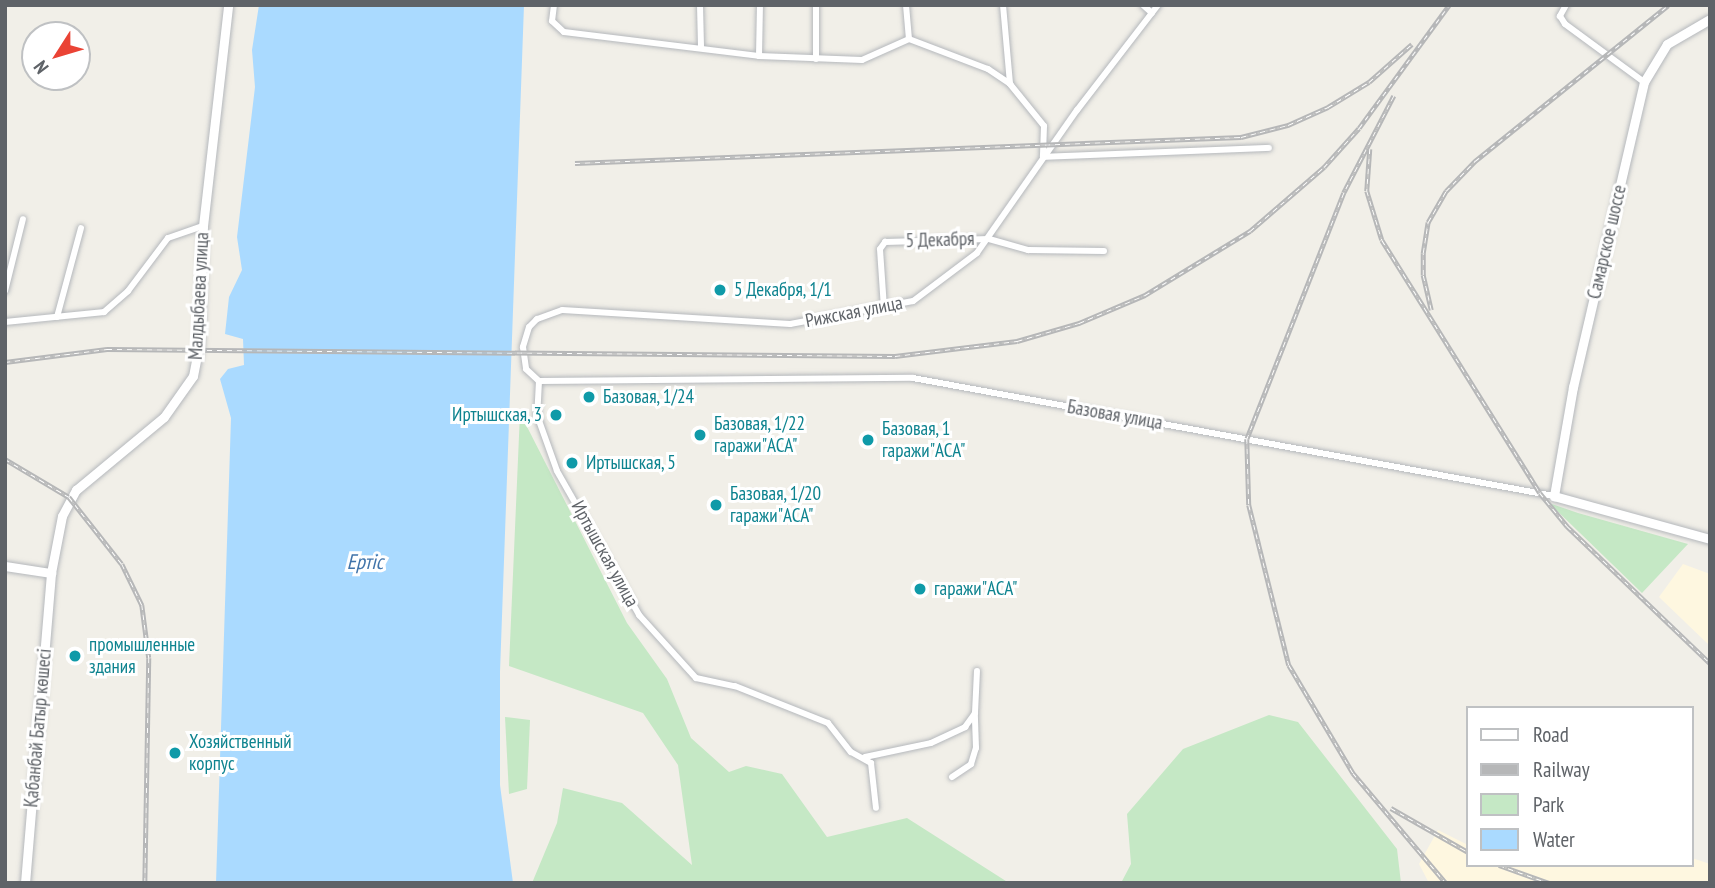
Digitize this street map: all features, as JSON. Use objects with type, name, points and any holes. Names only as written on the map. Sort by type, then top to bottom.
[{"type":"main road","name":"Малдыбаева улица","points":[[51,573],[69,497],[164,418],[193,376],[199,346],[203,226],[228,5]]},
{"type":"main road","name":"Самарское шоссе","points":[[1554,496],[1573,387],[1644,82],[1667,44],[1710,19]]},
{"type":"main road","name":"Базовая улица","points":[[1554,496],[1710,539]]},
{"type":"main road","points":[[5,566],[51,573]]},
{"type":"main road","name":"Қабанбай Батыр көшесі","points":[[25,883],[51,573]]},
{"type":"street","points":[[554,5],[552,21],[564,33],[701,47],[759,56],[862,60],[909,39],[988,69],[1010,84],[1044,126],[1043,157],[1269,148]]},
{"type":"street","points":[[700,5],[701,47]]},
{"type":"street","points":[[759,56],[760,5]]},
{"type":"street","points":[[816,59],[817,5]]},
{"type":"street","points":[[906,5],[909,39]]},
{"type":"street","points":[[1003,5],[1010,84]]},
{"type":"street","points":[[1143,5],[1152,13]]},
{"type":"street","name":"Рижская улица","points":[[539,381],[532,377],[524,358],[529,327],[537,318],[562,310],[790,324],[884,308],[913,300],[945,280],[989,239],[1043,157],[1158,5]]},
{"type":"street","points":[[1566,5],[1560,16],[1564,24],[1644,82]]},
{"type":"street","points":[[5,290],[23,219]]},
{"type":"street","points":[[5,322],[104,312],[128,291],[168,238],[203,226]]},
{"type":"street","points":[[57,317],[81,228]]},
{"type":"street","name":"5 Декабря","points":[[884,308],[880,248],[885,242],[989,239],[1028,250],[1104,251]]},
{"type":"street","name":"Базовая улица","points":[[539,381],[912,378],[1554,496]]},
{"type":"street","name":"Иртышская улица","points":[[539,381],[537,415],[557,471],[639,615],[696,678],[735,686],[828,723],[851,752],[865,757]]},
{"type":"street","points":[[951,777],[971,764],[976,748],[977,671]]},
{"type":"street","points":[[865,757],[951,737],[975,713]]},
{"type":"street","points":[[865,757],[871,763],[876,808]]},
{"type":"shaded area","points":[[1683,564],[1710,574],[1710,646],[1659,597]]},
{"type":"shaded area","points":[[1438,830],[1466,844],[1466,867],[1694,867],[1694,859],[1710,864],[1710,883],[1429,883],[1419,864]]},
{"type":"green space","points":[[520,413],[627,623],[667,679],[691,738],[729,772],[746,766],[782,774],[827,837],[907,818],[1009,883],[532,883],[557,823],[563,788],[622,803],[692,865],[678,765],[643,713],[509,666]]},
{"type":"green space","points":[[1549,503],[1578,513],[1688,544],[1642,593]]},
{"type":"green space","points":[[1269,715],[1298,722],[1397,849],[1401,883],[1121,883],[1131,864],[1127,814],[1183,749]]},
{"type":"green space","points":[[505,717],[530,720],[527,789],[509,794]]},
{"type":"water","name":"Ертіс","points":[[259,5],[524,5],[500,672],[500,785],[513,883],[216,883],[231,418],[220,379],[228,369],[244,365],[243,339],[225,334],[229,297],[242,270],[237,237],[255,87],[252,50]]},
{"type":"railway","points":[[5,362],[107,349],[895,356],[1017,341],[1079,323],[1145,295],[1250,231],[1324,167],[1359,128],[1449,5]]},
{"type":"railway","points":[[1431,310],[1423,275],[1423,253],[1428,222],[1446,191],[1475,161],[1668,5]]},
{"type":"railway","points":[[575,163],[1241,137],[1288,125],[1328,107],[1369,82],[1412,44]]},
{"type":"railway","points":[[1394,96],[1344,193],[1247,439],[1249,505],[1289,665],[1353,773],[1446,883]]},
{"type":"railway","points":[[1370,149],[1367,191],[1382,240],[1540,493],[1567,526],[1710,663]]},
{"type":"railway","points":[[5,459],[69,497],[122,564],[142,605],[149,658],[145,883]]},
{"type":"railway","points":[[1391,808],[1466,851]]},
{"type":"railway","points":[[1505,867],[1549,883]]},
{"type":"place","name":"5 Декабря, 1/1","points":[[720,290]]},
{"type":"place","name":"Базовая, 1/24","points":[[589,397]]},
{"type":"place","name":"Иртышская, 3","points":[[556,415]]},
{"type":"place","name":"Базовая, 1/22 гаражи\"ACА\"","points":[[700,435]]},
{"type":"place","name":"Базовая, 1 гаражи\"ACА\"","points":[[868,440]]},
{"type":"place","name":"Иртышская, 5","points":[[572,463]]},
{"type":"place","name":"Базовая, 1/20 гаражи\"ACА\"","points":[[716,505]]},
{"type":"place","name":"гаражи\"ACА\"","points":[[920,589]]},
{"type":"place","name":"промышленные здания","points":[[75,656]]},
{"type":"place","name":"Хозяйственный корпус","points":[[175,753]]}]
